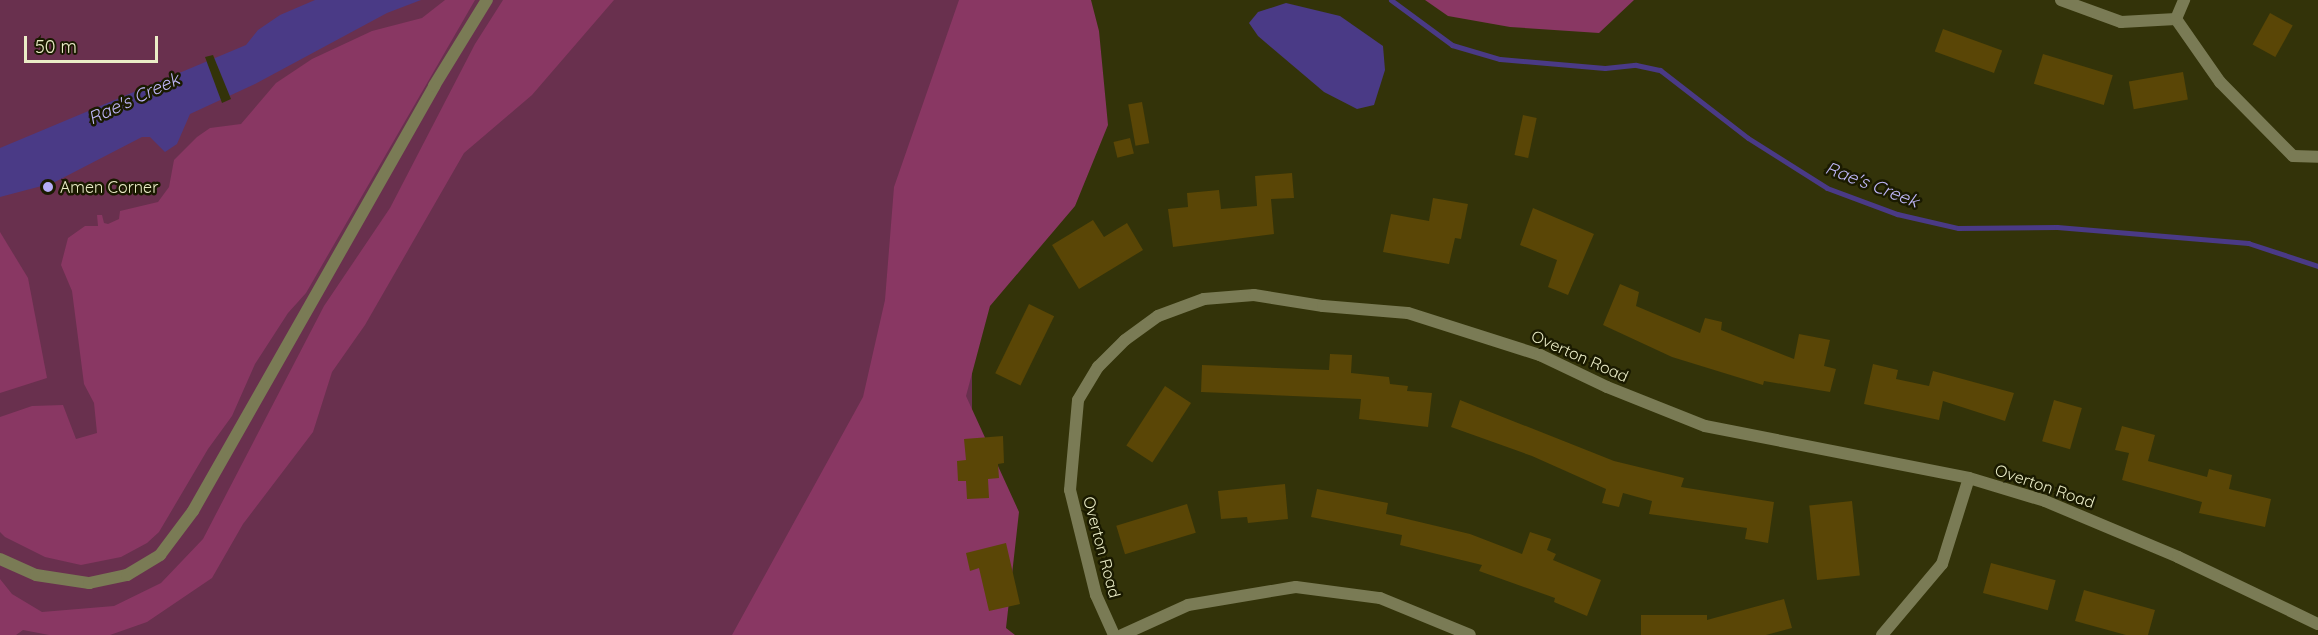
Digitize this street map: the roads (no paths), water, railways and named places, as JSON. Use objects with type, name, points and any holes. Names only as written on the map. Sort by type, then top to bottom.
[{"type":"street","points":[[0,559],[36,575],[89,583],[127,575],[160,555],[193,511],[434,86],[487,0]]},
{"type":"street","points":[[2061,0],[2121,22],[2176,19]]},
{"type":"street","points":[[2176,19],[2184,0]]},
{"type":"street","points":[[2176,19],[2220,82],[2294,156],[2318,157]]},
{"type":"street","name":"Overton Road","points":[[1114,635],[1096,595],[1070,490],[1078,400],[1098,367],[1125,340],[1158,316],[1204,298],[1254,295],[1408,313],[1540,355],[1607,387],[1705,426],[1969,478],[2065,509],[2318,624]]},
{"type":"street","points":[[1882,635],[1942,564],[1969,478]]},
{"type":"street","points":[[1122,635],[1188,604],[1296,586],[1380,598],[1470,635]]},
{"type":"water","points":[[315,0],[421,0],[387,13],[255,84],[190,114],[177,144],[165,152],[150,137],[142,137],[53,183],[0,197],[0,148],[246,45],[258,30],[280,15]]},
{"type":"water","points":[[1286,3],[1340,16],[1383,46],[1385,70],[1374,105],[1357,109],[1324,92],[1258,36],[1249,23],[1258,12]]},
{"type":"waterway","name":"Rae's Creek","points":[[1391,0],[1452,45],[1500,59],[1605,68],[1636,65],[1660,70],[1748,138],[1827,188],[1897,214],[1958,228],[2057,227],[2248,243],[2318,266]]},
{"type":"place","name":"Amen Corner","points":[[48,187]]}]
